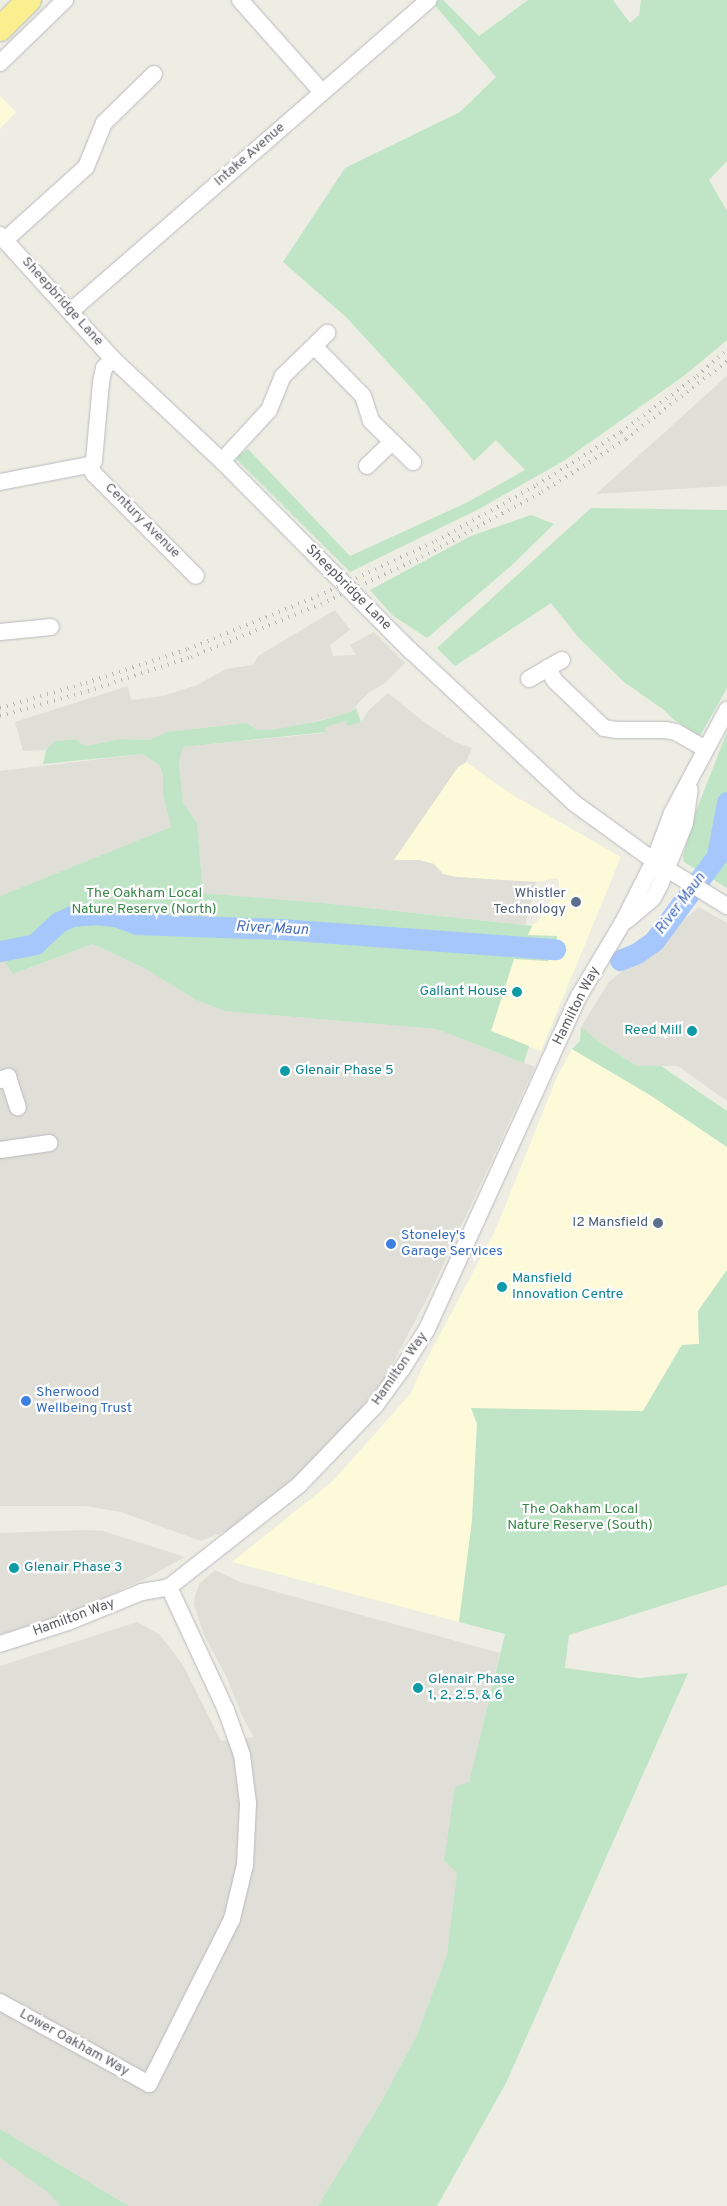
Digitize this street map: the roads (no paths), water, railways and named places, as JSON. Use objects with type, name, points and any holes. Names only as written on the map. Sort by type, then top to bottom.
[{"type":"highway","points":[[0,29],[29,0]]},
{"type":"street","points":[[0,63],[65,0]]},
{"type":"street","points":[[240,0],[322,92]]},
{"type":"street","name":"Intake Avenue","points":[[71,311],[429,0]]},
{"type":"street","points":[[2,238],[86,167],[104,123],[154,74]]},
{"type":"street","name":"Sheepbridge Lane","points":[[2,238],[113,359],[222,461],[404,644],[574,803],[661,865],[727,906]]},
{"type":"street","points":[[222,461],[269,410],[283,376],[327,333]]},
{"type":"street","points":[[314,346],[363,396],[371,421],[413,462]]},
{"type":"street","points":[[0,482],[89,465],[94,461],[101,382],[104,368],[113,359]]},
{"type":"street","points":[[367,466],[392,442]]},
{"type":"street","name":"Century Avenue","points":[[89,465],[94,474],[196,576]]},
{"type":"street","points":[[0,632],[51,627]]},
{"type":"street","points":[[528,679],[562,660]]},
{"type":"street","points":[[547,668],[555,681],[604,728],[676,732],[706,749]]},
{"type":"street","name":"Hamilton Way","points":[[0,1644],[68,1622],[142,1592],[169,1586],[299,1485],[375,1406],[428,1329],[584,987],[622,924],[653,898],[661,865],[687,816],[691,781],[727,710]]},
{"type":"street","points":[[0,1080],[8,1077],[18,1107]]},
{"type":"street","points":[[0,1150],[50,1143]]},
{"type":"street","name":"Lower Oakham Way","points":[[0,2002],[149,2084],[232,1919],[245,1865],[248,1803],[242,1756],[226,1710],[169,1586]]},
{"type":"waterway","name":"River Maun","points":[[620,960],[637,953],[654,941],[717,856],[727,802]]},
{"type":"waterway","name":"River Maun","points":[[0,951],[35,944],[59,922],[72,916],[93,914],[115,916],[137,924],[280,929],[555,949]]},
{"type":"railway","points":[[0,708],[86,683],[188,649],[318,596],[436,541],[537,485],[621,432],[697,376],[727,350]]},
{"type":"railway","points":[[0,716],[88,691],[191,657],[321,604],[422,557],[542,492],[626,439],[727,361]]},
{"type":"place","name":"Whistler Technology","points":[[576,902]]},
{"type":"place","name":"Gallant House","points":[[517,992]]},
{"type":"place","name":"Reed Mill","points":[[692,1031]]},
{"type":"place","name":"Glenair Phase 5","points":[[285,1071]]},
{"type":"place","name":"I2 Mansfield","points":[[658,1223]]},
{"type":"place","name":"Stoneley's Garage Services","points":[[391,1244]]},
{"type":"place","name":"Mansfield Innovation Centre","points":[[502,1287]]},
{"type":"place","name":"Sherwood Wellbeing Trust","points":[[26,1401]]},
{"type":"place","name":"Glenair Phase 3","points":[[14,1568]]},
{"type":"place","name":"Glenair Phase 1, 2, 2.5, & 6","points":[[418,1688]]},
{"type":"park label","name":"The Oakham Local Nature Reserve (North)","points":[[144,902]]},
{"type":"park label","name":"The Oakham Local Nature Reserve (South)","points":[[580,1518]]}]
